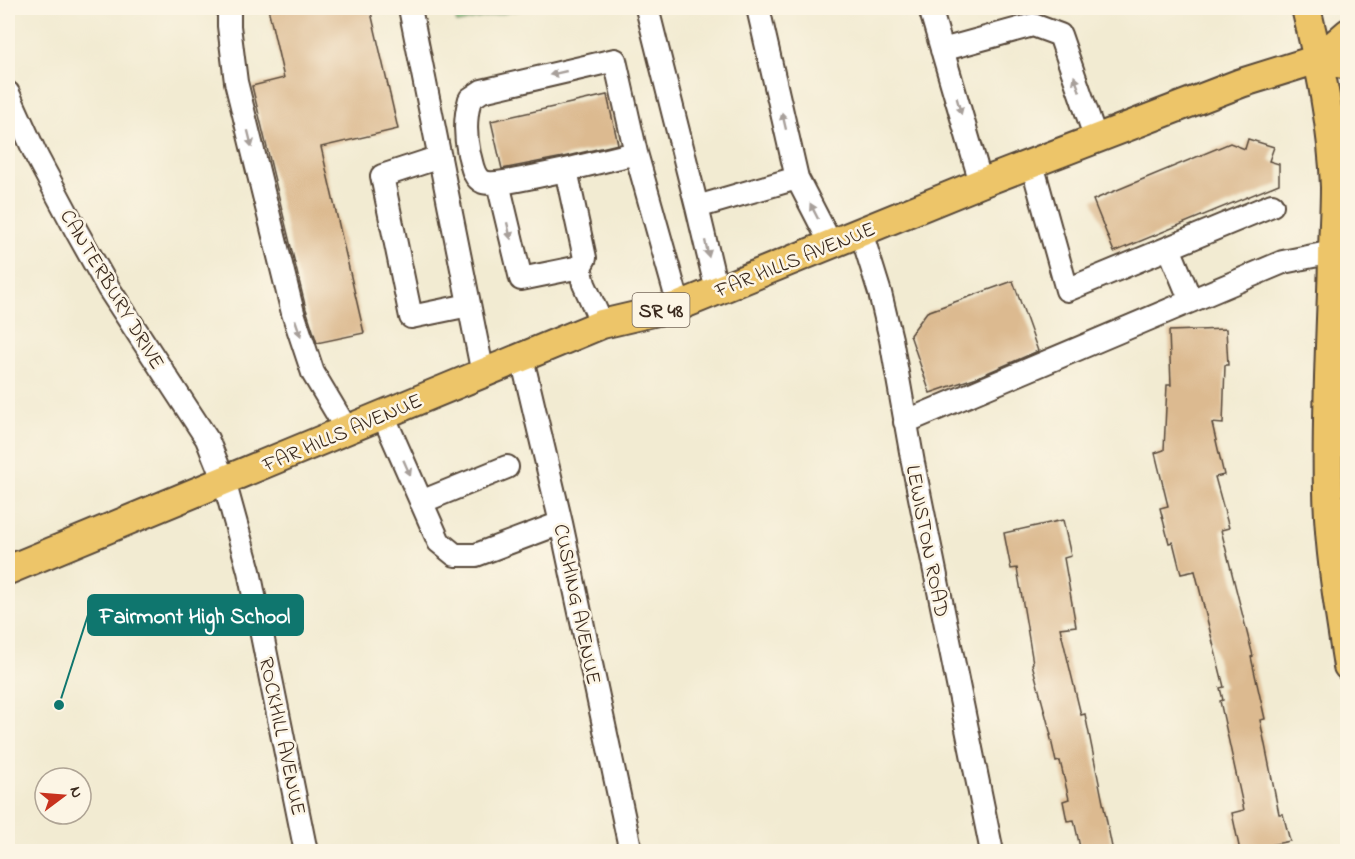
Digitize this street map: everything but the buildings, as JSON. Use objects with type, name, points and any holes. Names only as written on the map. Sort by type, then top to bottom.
[{"type":"main road","points":[[1306,8],[1318,58],[1330,134],[1335,187],[1333,252],[1339,350],[1328,395],[1338,445],[1330,546],[1347,666]]},
{"type":"main road","name":"FAR HILLS AVENUE","points":[[8,570],[602,324],[679,306],[981,183],[1241,83],[1318,58],[1347,33]]},
{"type":"main road","points":[[1318,58],[1347,65]]},
{"type":"main road","points":[[1335,187],[1347,139]]},
{"type":"street","points":[[229,8],[236,82],[293,313],[313,373],[347,430]]},
{"type":"street","points":[[410,8],[483,374]]},
{"type":"street","points":[[647,8],[717,291]]},
{"type":"street","points":[[758,8],[797,178],[831,244]]},
{"type":"street","points":[[930,8],[981,183]]},
{"type":"street","points":[[942,50],[1033,26],[1060,35],[1096,139]]},
{"type":"street","points":[[636,153],[498,183],[483,182],[474,174],[466,141],[466,111],[470,99],[482,91],[615,60],[636,153],[679,306]]},
{"type":"street","name":"CANTERBURY DRIVE","points":[[8,93],[38,157],[109,289],[207,439],[224,481]]},
{"type":"street","points":[[440,157],[382,176],[411,317],[469,305]]},
{"type":"street","points":[[1032,164],[1067,290],[1272,205]]},
{"type":"street","points":[[566,170],[585,258],[580,267],[584,284],[602,324]]},
{"type":"street","points":[[697,207],[797,178]]},
{"type":"street","points":[[498,183],[521,279],[580,267]]},
{"type":"street","name":"LEWISTON ROAD","points":[[861,232],[880,292],[891,339],[942,613],[992,852]]},
{"type":"street","points":[[1169,248],[1191,301]]},
{"type":"street","points":[[906,422],[1283,262],[1333,252]]},
{"type":"street","name":"CUSHING AVENUE","points":[[522,358],[561,524],[631,852]]},
{"type":"street","points":[[383,415],[439,542],[455,555],[476,555],[561,524]]},
{"type":"street","points":[[421,502],[507,467]]},
{"type":"street","name":"ROCKHILL AVENUE","points":[[224,481],[249,571],[306,852]]},
{"type":"green space","points":[[453,8],[528,8],[457,23]]},
{"type":"place","name":"Fairmont High School","points":[[59,705]]}]
